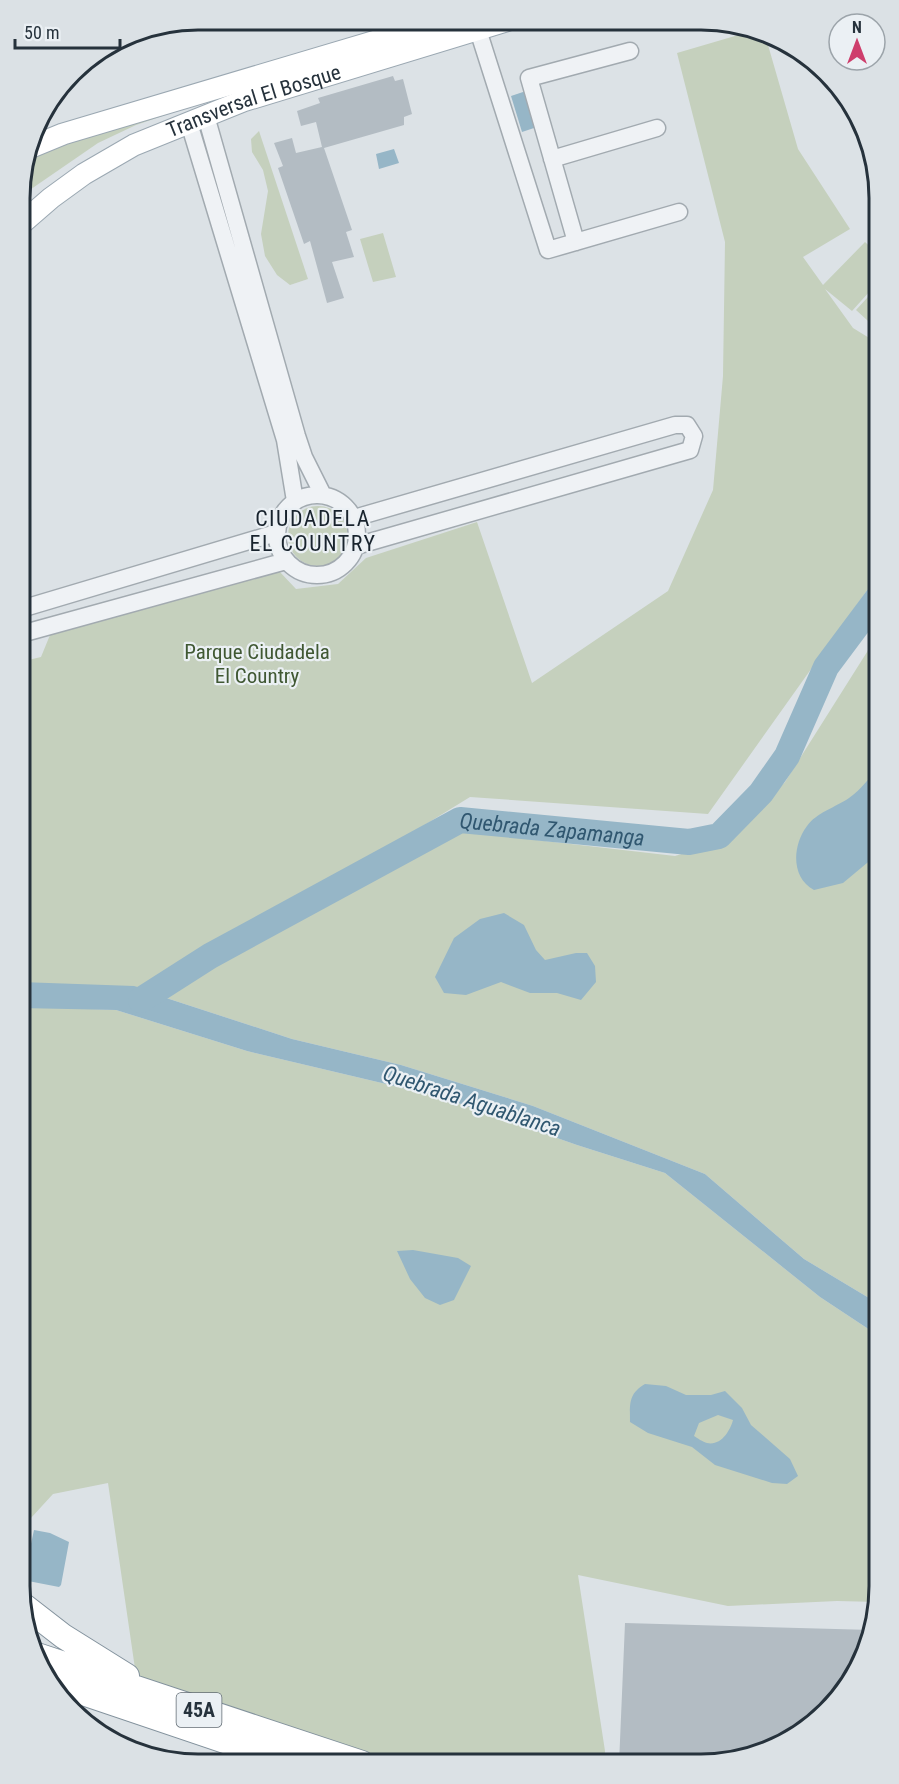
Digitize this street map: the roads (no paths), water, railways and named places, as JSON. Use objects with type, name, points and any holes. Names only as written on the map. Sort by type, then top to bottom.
[{"type":"highway","points":[[32,1613],[88,1653],[185,1706]]},
{"type":"highway","name":"45A","points":[[46,1658],[331,1754]]},
{"type":"highway","name":"45A","points":[[64,1687],[263,1754]]},
{"type":"main road","name":"Transversal El Bosque","points":[[39,144],[63,134],[413,30]]},
{"type":"main road","name":"Transversal El Bosque","points":[[30,216],[84,174],[134,145],[243,101],[478,30]]},
{"type":"street","points":[[478,30],[548,250],[679,212]]},
{"type":"street","points":[[576,242],[529,78],[630,51]]},
{"type":"street","points":[[197,119],[304,457],[323,495]]},
{"type":"street","points":[[197,119],[285,440],[295,501]]},
{"type":"street","points":[[552,159],[657,128]]},
{"type":"street","points":[[354,518],[675,424],[687,424],[694,436],[690,450],[356,546]]},
{"type":"street","points":[[323,495],[341,503],[354,518],[358,537],[356,546],[346,563],[330,573],[320,575],[301,572],[286,561],[280,552],[276,533],[282,515],[295,501],[304,497],[323,495]]},
{"type":"street","points":[[30,606],[276,533]]},
{"type":"street","points":[[30,632],[286,561]]},
{"type":"water","points":[[526,91],[537,127],[522,132],[511,96]]},
{"type":"water","points":[[394,149],[399,163],[379,169],[376,154]]},
{"type":"water","points":[[869,779],[869,861],[843,883],[814,890],[801,878],[796,861],[802,834],[816,817],[853,795]]},
{"type":"water","points":[[504,913],[524,925],[536,950],[545,960],[576,953],[587,953],[595,966],[596,982],[581,1000],[557,993],[530,993],[501,982],[466,995],[444,993],[435,977],[454,938],[480,919]]},
{"type":"water","name":"Quebrada Aguablanca","points":[[30,982],[134,986],[145,989],[157,995],[292,1039],[401,1065],[533,1106],[705,1174],[804,1259],[869,1298],[869,1329],[820,1297],[665,1173],[441,1097],[247,1051],[116,1010],[30,1008]]},
{"type":"water","points":[[413,1250],[458,1258],[471,1266],[454,1300],[440,1305],[425,1298],[410,1279],[397,1251]]},
{"type":"water","points":[[645,1384],[666,1386],[686,1395],[711,1395],[725,1391],[742,1408],[751,1425],[790,1459],[798,1476],[787,1484],[772,1483],[715,1465],[692,1447],[648,1433],[630,1422],[631,1400],[639,1388]],"holes":[[[718,1415],[733,1420],[730,1429],[717,1442],[707,1443],[694,1436],[699,1423]]]},
{"type":"water","points":[[34,1530],[50,1533],[69,1542],[59,1587],[30,1581],[30,1548]]},
{"type":"waterway","name":"Quebrada Zapamanga","points":[[141,1000],[210,956],[460,820],[689,842],[719,836],[761,793],[787,756],[826,667],[869,609]]},
{"type":"district","name":"CIUDADELA EL COUNTRY","points":[[313,530]]},
{"type":"park label","name":"Parque Ciudadela El Country","points":[[257,664]]}]
